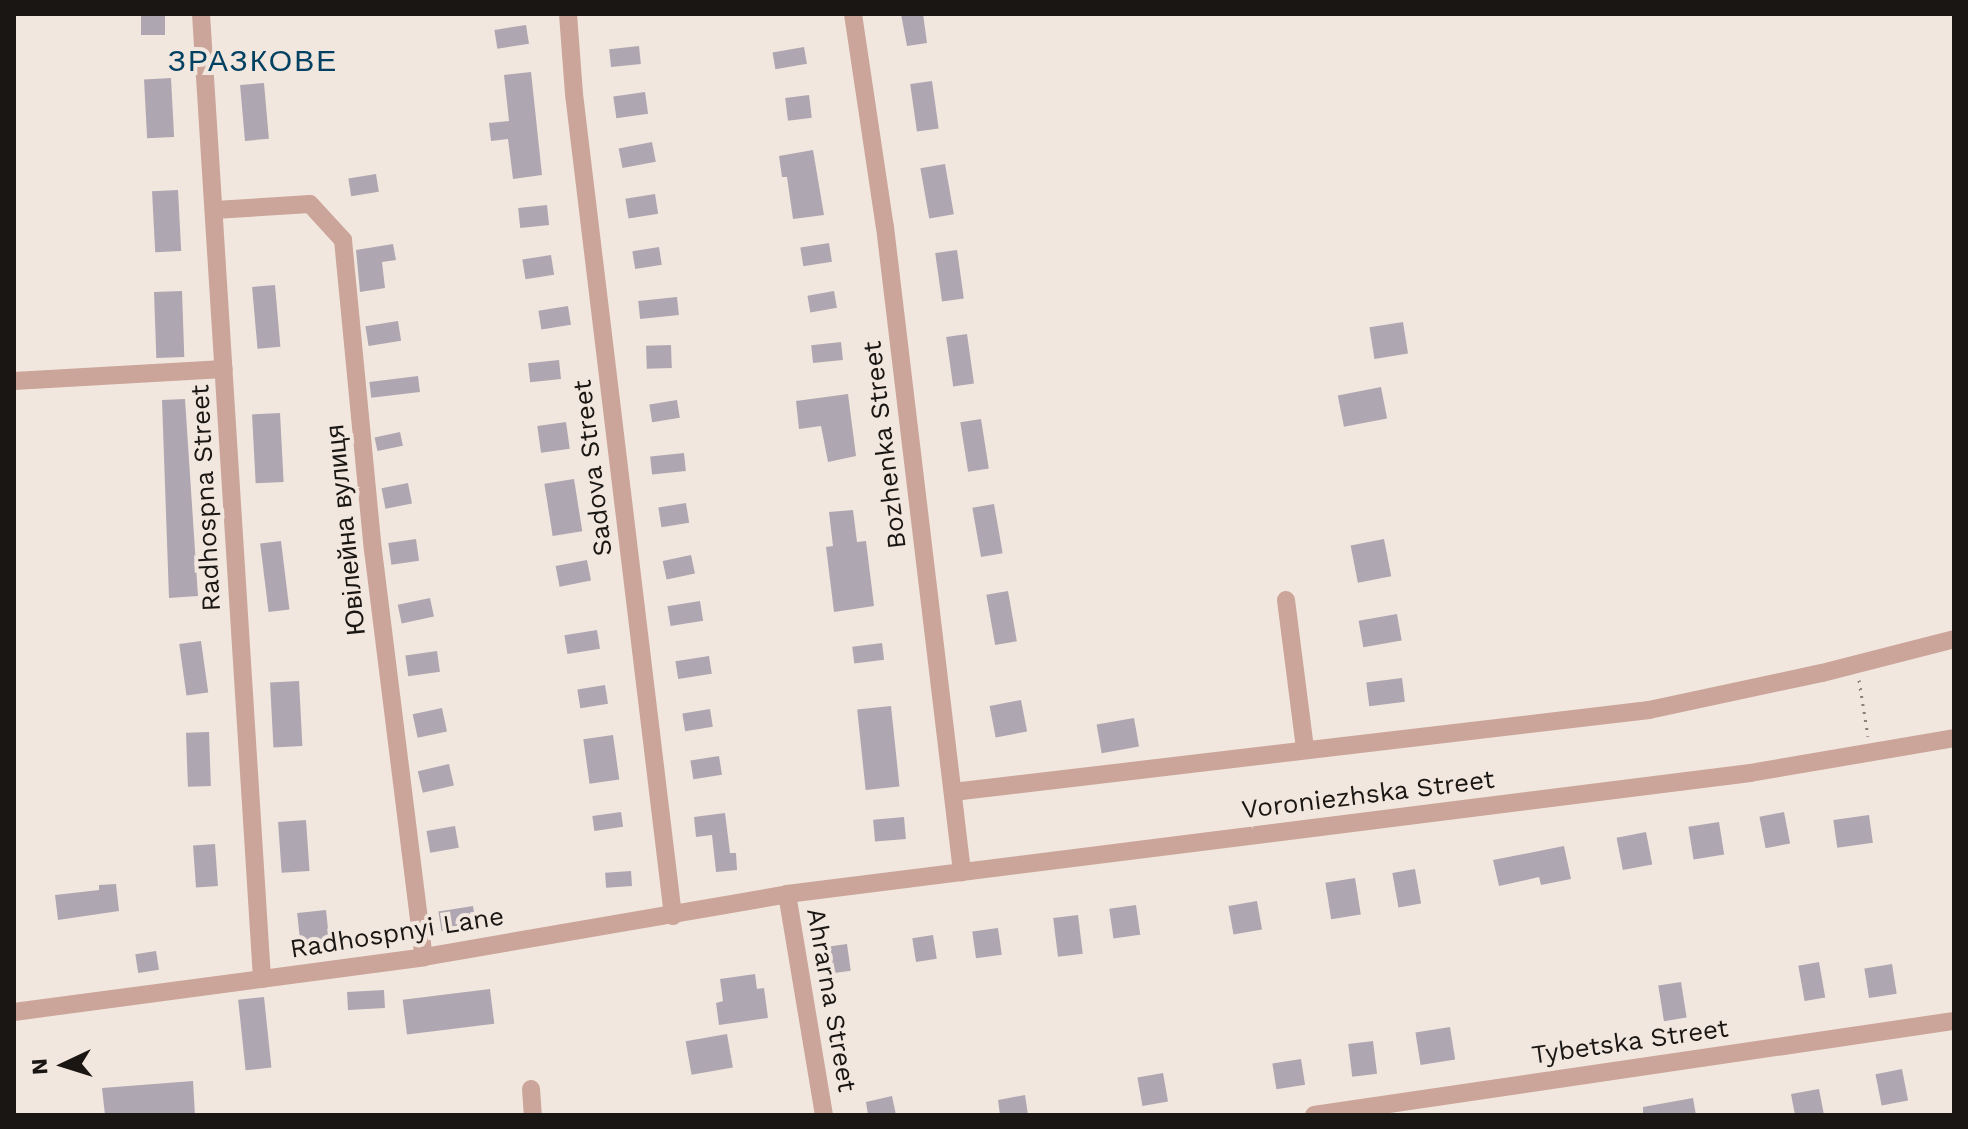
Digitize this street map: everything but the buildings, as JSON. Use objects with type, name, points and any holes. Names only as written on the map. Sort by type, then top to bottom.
[{"type":"street","name":"Radhospna Street","points":[[201,14],[262,979]]},
{"type":"street","name":"Sadova Street","points":[[568,14],[576,110],[673,916]]},
{"type":"street","name":"Bozhenka Street","points":[[853,14],[885,227],[962,872]]},
{"type":"street","name":"Ювілейна вулиця","points":[[215,210],[310,204],[343,240],[373,550],[424,957]]},
{"type":"street","points":[[14,381],[224,369]]},
{"type":"street","points":[[1286,600],[1305,749]]},
{"type":"street","points":[[953,792],[1649,710],[1954,639]]},
{"type":"street","name":"Voroniezhska Street","points":[[787,894],[1750,773],[1954,738]]},
{"type":"street","name":"Radhospnyi Lane","points":[[14,1012],[424,957],[787,894]]},
{"type":"street","name":"Ahrarna Street","points":[[787,894],[824,1115]]},
{"type":"street","name":"Tybetska Street","points":[[1314,1115],[1954,1021]]},
{"type":"street","points":[[531,1089],[533,1115]]},
{"type":"path","points":[[1857,663],[1871,752]]},
{"type":"district","name":"ЗРАЗКОВЕ","points":[[253,61]]}]
